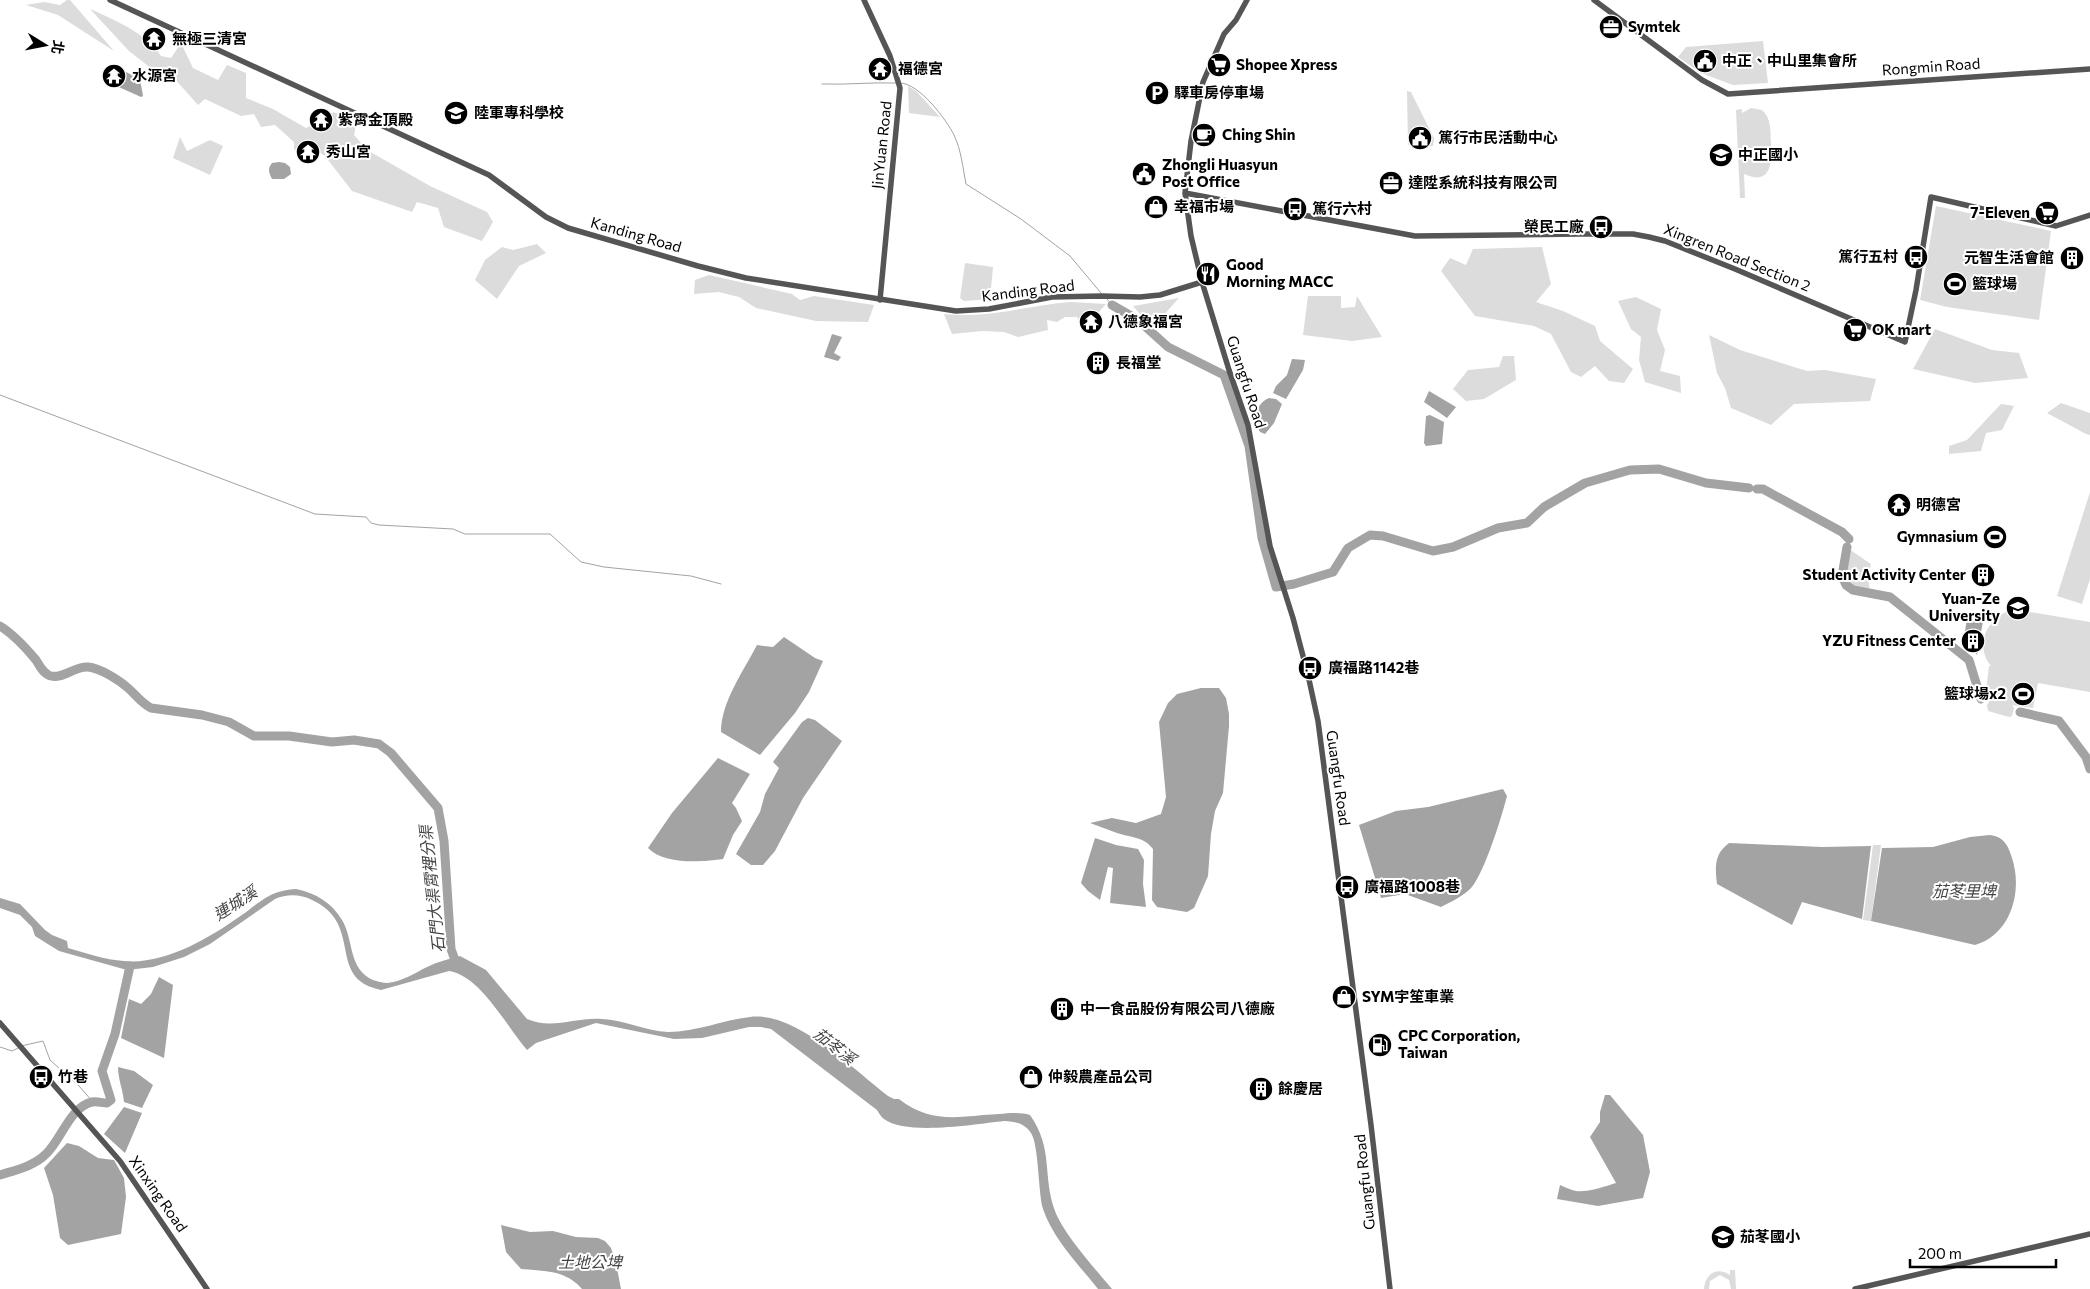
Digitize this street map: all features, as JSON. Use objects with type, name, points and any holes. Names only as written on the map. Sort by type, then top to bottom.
[{"type":"street","name":"Kanding Road","points":[[110,0],[489,175],[546,217],[568,228],[746,278],[933,308],[970,310],[1011,306],[1052,297],[1140,297],[1160,295],[1202,282]]},
{"type":"street","name":"JinYuan Road","points":[[864,0],[890,56],[900,88],[880,300]]},
{"type":"street","name":"Guangfu Road","points":[[1247,0],[1236,20],[1224,34],[1203,82],[1191,141],[1185,194],[1191,236],[1202,282],[1248,425],[1270,546],[1308,675],[1319,730],[1371,1125],[1390,1289]]},
{"type":"street","name":"Rongmin Road","points":[[1594,0],[1702,80],[1728,94],[2090,69]]},
{"type":"street","name":"Xingren Road Section 2","points":[[1185,194],[1415,236],[1633,234],[1649,237],[1665,241],[1735,269],[1905,342],[1916,290],[1931,197],[2056,226],[2090,215]]},
{"type":"street","name":"Xinxing Road","points":[[0,1023],[137,1183],[207,1289]]},
{"type":"street","points":[[1855,1289],[2090,1234]]},
{"type":"shaded area","points":[[70,0],[114,51],[58,15],[26,5],[44,2],[60,5]]},
{"type":"shaded area","points":[[90,9],[139,34],[161,56],[171,58],[181,43],[193,68],[218,80],[227,65],[246,73],[246,98],[273,109],[306,128],[310,126],[324,129],[333,112],[357,121],[354,135],[367,150],[430,186],[487,212],[493,222],[482,241],[444,227],[438,208],[417,202],[412,212],[352,191],[325,156],[308,145],[294,150],[294,142],[275,125],[261,127],[254,114],[241,116],[205,99],[198,105],[174,78],[157,73],[129,51]]},
{"type":"shaded area","points":[[1763,41],[1768,83],[1733,85],[1701,73],[1678,57],[1686,47]]},
{"type":"shaded area","points":[[908,86],[916,91],[940,117],[909,113]]},
{"type":"shaded area","points":[[1407,91],[1411,92],[1434,138],[1433,146],[1408,145]]},
{"type":"shaded area","points":[[1751,108],[1762,110],[1769,121],[1771,158],[1765,175],[1753,177],[1744,174],[1745,198],[1740,198],[1736,110],[1742,109],[1742,113]]},
{"type":"shaded area","points":[[180,137],[187,151],[210,140],[223,146],[210,175],[173,158]]},
{"type":"shaded area","points":[[1936,206],[2051,231],[2039,320],[1947,307],[1920,300]]},
{"type":"shaded area","points":[[537,244],[546,253],[519,266],[497,299],[475,280],[485,260],[502,247],[513,250]]},
{"type":"shaded area","points":[[1542,247],[1551,284],[1536,302],[1563,311],[1595,326],[1600,341],[1633,369],[1624,383],[1609,381],[1595,366],[1581,377],[1571,372],[1551,334],[1534,326],[1475,316],[1441,271],[1450,258],[1466,265],[1473,249]]},
{"type":"shaded area","points":[[965,263],[993,267],[990,299],[964,301],[960,298]]},
{"type":"shaded area","points":[[709,275],[792,294],[800,300],[814,296],[874,305],[868,322],[816,321],[756,308],[739,297],[719,292],[694,294],[695,280]]},
{"type":"shaded area","points":[[1308,296],[1341,296],[1341,308],[1355,307],[1357,296],[1382,337],[1352,341],[1303,335]]},
{"type":"shaded area","points":[[1636,297],[1661,309],[1657,330],[1665,350],[1660,371],[1680,376],[1681,393],[1645,382],[1639,360],[1641,337],[1631,329],[1618,301]]},
{"type":"shaded area","points":[[1179,298],[1152,328],[1133,306]]},
{"type":"shaded area","points":[[1071,302],[1106,304],[1097,314],[1087,315],[1085,321],[1080,322],[1077,317],[1065,317],[1057,322],[1047,320],[1048,330],[1018,337],[1004,332],[983,331],[952,334],[944,314],[976,315]]},
{"type":"shaded area","points":[[1935,329],[1992,350],[2019,353],[2028,378],[1975,383],[1913,369]]},
{"type":"shaded area","points":[[1709,335],[1740,350],[1807,371],[1825,370],[1876,379],[1870,401],[1794,404],[1771,425],[1731,408],[1725,388],[1717,373]]},
{"type":"shaded area","points":[[1503,356],[1514,356],[1516,380],[1484,399],[1466,401],[1453,389],[1468,370],[1499,367]]},
{"type":"shaded area","points":[[2061,403],[2090,413],[2090,435],[2047,413]]},
{"type":"shaded area","points":[[2001,404],[2014,406],[2002,430],[1986,433],[1981,451],[1949,454],[1949,446],[1967,440]]},
{"type":"shaded area","points":[[2090,492],[2090,579],[2082,604],[2057,596]]},
{"type":"shaded area","points":[[1846,547],[1871,564],[1868,576],[1870,592],[1846,583],[1843,562]]},
{"type":"shaded area","points":[[2011,610],[2090,622],[2090,692],[2038,683],[2033,708],[2012,705],[2014,708],[2012,716],[2009,717],[1988,711],[1987,705],[1990,700],[1985,699],[1989,666],[1991,666],[1986,658],[1984,641],[1986,633],[1995,619]]},
{"type":"shaded area","points":[[1873,845],[1881,845],[1871,921],[1863,920]]},
{"type":"shaded area","points":[[1730,1270],[1735,1270],[1736,1289],[1731,1289],[1729,1280],[1720,1275],[1710,1281],[1709,1289],[1704,1289],[1707,1279],[1712,1273],[1721,1271],[1730,1275]]},
{"type":"water","points":[[124,71],[140,79],[143,96],[141,97],[112,84]]},
{"type":"water","points":[[272,163],[285,163],[290,167],[291,174],[284,179],[272,179],[269,167]]},
{"type":"water","points":[[832,334],[842,337],[834,353],[841,357],[838,361],[824,357]]},
{"type":"water","points":[[1292,359],[1305,360],[1303,370],[1286,399],[1273,393],[1276,386],[1287,375]]},
{"type":"water","points":[[1429,391],[1456,407],[1447,418],[1424,402]]},
{"type":"water","points":[[1269,398],[1276,399],[1282,404],[1274,423],[1265,434],[1260,432],[1256,418],[1258,408]]},
{"type":"water","points":[[1430,415],[1444,422],[1442,444],[1426,446],[1424,443],[1426,416]]},
{"type":"water","points":[[1967,618],[1983,621],[1977,655],[1964,638]]},
{"type":"water","points":[[784,637],[815,658],[823,661],[809,692],[795,713],[760,755],[721,732],[722,721],[734,687],[757,645],[773,647]]},
{"type":"water","points":[[1201,688],[1219,688],[1226,698],[1229,726],[1223,793],[1215,811],[1211,834],[1208,876],[1194,908],[1187,912],[1157,907],[1152,900],[1153,849],[1149,845],[1141,840],[1090,823],[1112,818],[1136,823],[1161,814],[1166,797],[1159,722],[1168,703],[1177,694]]},
{"type":"water","points":[[808,718],[815,720],[842,741],[803,798],[775,851],[763,865],[751,865],[736,854],[760,812],[765,794],[779,768],[773,762],[802,722]]},
{"type":"water","points":[[718,758],[750,774],[732,803],[742,821],[733,835],[723,859],[705,861],[673,860],[648,848],[672,813]]},
{"type":"water","points":[[1503,789],[1507,796],[1492,844],[1476,881],[1468,891],[1441,907],[1405,894],[1381,898],[1359,825],[1396,811],[1428,807]]},
{"type":"water","name":"茄苳里埤","points":[[1990,835],[1999,838],[2007,846],[2012,858],[2016,884],[2015,897],[2005,922],[1998,932],[1987,940],[1975,945],[1871,921],[1882,848],[1933,847],[1970,837]]},
{"type":"water","points":[[1095,838],[1116,845],[1138,849],[1144,860],[1143,884],[1146,907],[1110,903],[1113,868],[1108,867],[1100,900],[1081,883]]},
{"type":"water","points":[[1729,843],[1822,847],[1871,846],[1862,919],[1802,902],[1792,925],[1717,884],[1718,856]]},
{"type":"water","points":[[296,889],[317,896],[338,914],[346,928],[359,969],[373,980],[387,983],[397,981],[427,967],[460,956],[486,970],[527,1019],[536,1022],[555,1023],[602,1019],[668,1032],[689,1030],[750,1017],[767,1018],[786,1023],[823,1044],[888,1096],[899,1099],[923,1113],[947,1117],[1011,1113],[1030,1115],[1042,1139],[1051,1198],[1059,1220],[1080,1251],[1112,1289],[1098,1289],[1067,1251],[1047,1220],[1041,1202],[1034,1139],[1026,1127],[1004,1121],[942,1128],[908,1127],[894,1124],[884,1119],[877,1110],[771,1029],[749,1027],[702,1038],[674,1039],[596,1023],[536,1043],[527,1050],[492,1003],[472,982],[461,975],[449,971],[381,990],[362,983],[353,973],[344,940],[335,918],[326,908],[303,897],[284,896],[275,899],[210,944],[184,957],[153,967],[127,970],[59,951],[35,936],[32,927],[20,915],[0,908],[0,898],[20,904],[45,930],[67,941],[68,948],[110,959],[139,961],[154,959],[185,949],[213,934],[271,895]]},
{"type":"water","points":[[159,977],[173,985],[164,1058],[121,1038],[129,999],[141,1004],[151,994]]},
{"type":"water","points":[[118,1067],[134,1071],[153,1085],[142,1108],[124,1102]]},
{"type":"water","points":[[1605,1095],[1610,1095],[1643,1135],[1650,1172],[1643,1198],[1598,1206],[1557,1199],[1560,1185],[1572,1190],[1585,1191],[1616,1183],[1590,1137],[1600,1122],[1600,1112]]},
{"type":"water","points":[[124,1107],[142,1113],[125,1153],[104,1134]]},
{"type":"water","points":[[67,1143],[79,1146],[98,1158],[114,1160],[124,1178],[126,1197],[121,1234],[68,1245],[60,1238],[53,1195],[44,1168]]},
{"type":"water","name":"土地公埤","points":[[501,1225],[530,1232],[553,1231],[576,1237],[598,1238],[605,1241],[611,1248],[616,1263],[621,1289],[582,1289],[569,1278],[562,1275],[546,1271],[521,1269],[506,1252]]},
{"type":"waterway","points":[[822,84],[896,83]]},
{"type":"waterway","points":[[900,83],[915,89],[923,95],[950,128],[958,146],[966,184],[1021,219],[1070,256],[1101,293]]},
{"type":"waterway","points":[[1107,299],[1112,305]]},
{"type":"waterway","points":[[1112,305],[1138,320],[1168,347],[1224,375],[1249,446],[1262,538],[1276,587],[1294,584],[1333,572],[1348,548],[1370,535],[1383,536],[1433,551],[1453,547],[1498,528],[1527,523],[1544,507],[1585,483],[1630,470],[1659,469],[1706,483],[1749,488]]},
{"type":"waterway","points":[[0,395],[315,514],[366,517],[371,523],[379,525],[453,529],[465,534],[550,534],[581,562],[604,567],[691,576],[721,584]]},
{"type":"waterway","points":[[1757,489],[1763,489],[1842,532],[1849,539]]},
{"type":"waterway","points":[[1847,547],[1842,576],[1846,585],[1853,590],[1890,597],[1969,660],[1981,699]]},
{"type":"waterway","name":"石門大渠霄裡分渠","points":[[0,626],[24,646],[48,675],[60,676],[78,668],[93,668],[120,681],[151,708],[202,715],[229,722],[254,736],[289,736],[332,742],[354,740],[379,744],[391,753],[438,808],[444,841],[451,949],[456,963]]},
{"type":"waterway","points":[[2020,712],[2059,721],[2086,757],[2090,769]]},
{"type":"waterway","points":[[0,1175],[36,1162],[46,1154],[72,1117],[84,1105],[92,1102],[107,1103],[111,1100],[102,1071],[115,1034],[130,966]]},
{"type":"waterway","points":[[21,1046],[43,1041],[50,1060],[79,1086],[93,1102]]},
{"type":"waterway","points":[[0,1047],[12,1051],[18,1048]]},
{"type":"place","name":"Symtek","points":[[1611,27]]},
{"type":"place","name":"無極三清宮","points":[[154,39]]},
{"type":"place","name":"中正、中山里集會所","points":[[1705,61]]},
{"type":"place","name":"Shopee Xpress","points":[[1219,65]]},
{"type":"place","name":"福德宮","points":[[880,69]]},
{"type":"place","name":"水源宮","points":[[114,76]]},
{"type":"place","name":"驛車房停車場","points":[[1157,93]]},
{"type":"place","name":"陸軍專科學校","points":[[456,113]]},
{"type":"place","name":"紫霄金頂殿","points":[[321,120]]},
{"type":"place","name":"Ching Shin","points":[[1204,135]]},
{"type":"place","name":"篤行市民活動中心","points":[[1420,138]]},
{"type":"place","name":"秀山宮","points":[[308,152]]},
{"type":"place","name":"中正國小","points":[[1721,155]]},
{"type":"place","name":"Zhongli Huasyun Post Office","points":[[1144,174]]},
{"type":"place","name":"達陞系統科技有限公司","points":[[1391,183]]},
{"type":"place","name":"幸福市場","points":[[1156,207]]},
{"type":"place","name":"篤行六村","points":[[1295,209]]},
{"type":"place","name":"7-Eleven","points":[[2047,213]]},
{"type":"place","name":"榮民工廠","points":[[1601,227]]},
{"type":"place","name":"篤行五村","points":[[1916,257]]},
{"type":"place","name":"元智生活會館","points":[[2072,258]]},
{"type":"place","name":"Good Morning MACC","points":[[1208,274]]},
{"type":"place","name":"籃球場","points":[[1955,284]]},
{"type":"place","name":"八德象福宮","points":[[1091,322]]},
{"type":"place","name":"OK mart","points":[[1855,330]]},
{"type":"place","name":"長福堂","points":[[1098,363]]},
{"type":"place","name":"明德宮","points":[[1899,505]]},
{"type":"place","name":"Gymnasium","points":[[1995,537]]},
{"type":"place","name":"Student Activity Center","points":[[1983,575]]},
{"type":"place","name":"Yuan-Ze University","points":[[2018,608]]},
{"type":"place","name":"YZU Fitness Center","points":[[1973,641]]},
{"type":"place","name":"廣福路1142巷","points":[[1310,668]]},
{"type":"place","name":"籃球場x2","points":[[2023,694]]},
{"type":"place","name":"廣福路1008巷","points":[[1347,887]]},
{"type":"place","name":"SYM宇笙車業","points":[[1344,997]]},
{"type":"place","name":"中一食品股份有限公司八德廠","points":[[1062,1009]]},
{"type":"place","name":"CPC Corporation, Taiwan","points":[[1380,1045]]},
{"type":"place","name":"竹巷","points":[[41,1077]]},
{"type":"place","name":"仲毅農產品公司","points":[[1031,1077]]},
{"type":"place","name":"餘慶居","points":[[1261,1089]]},
{"type":"place","name":"茄苳國小","points":[[1723,1237]]},
{"type":"water label","name":"連城溪","points":[[235,903]]},
{"type":"water label","name":"茄苳溪","points":[[835,1046]]}]
